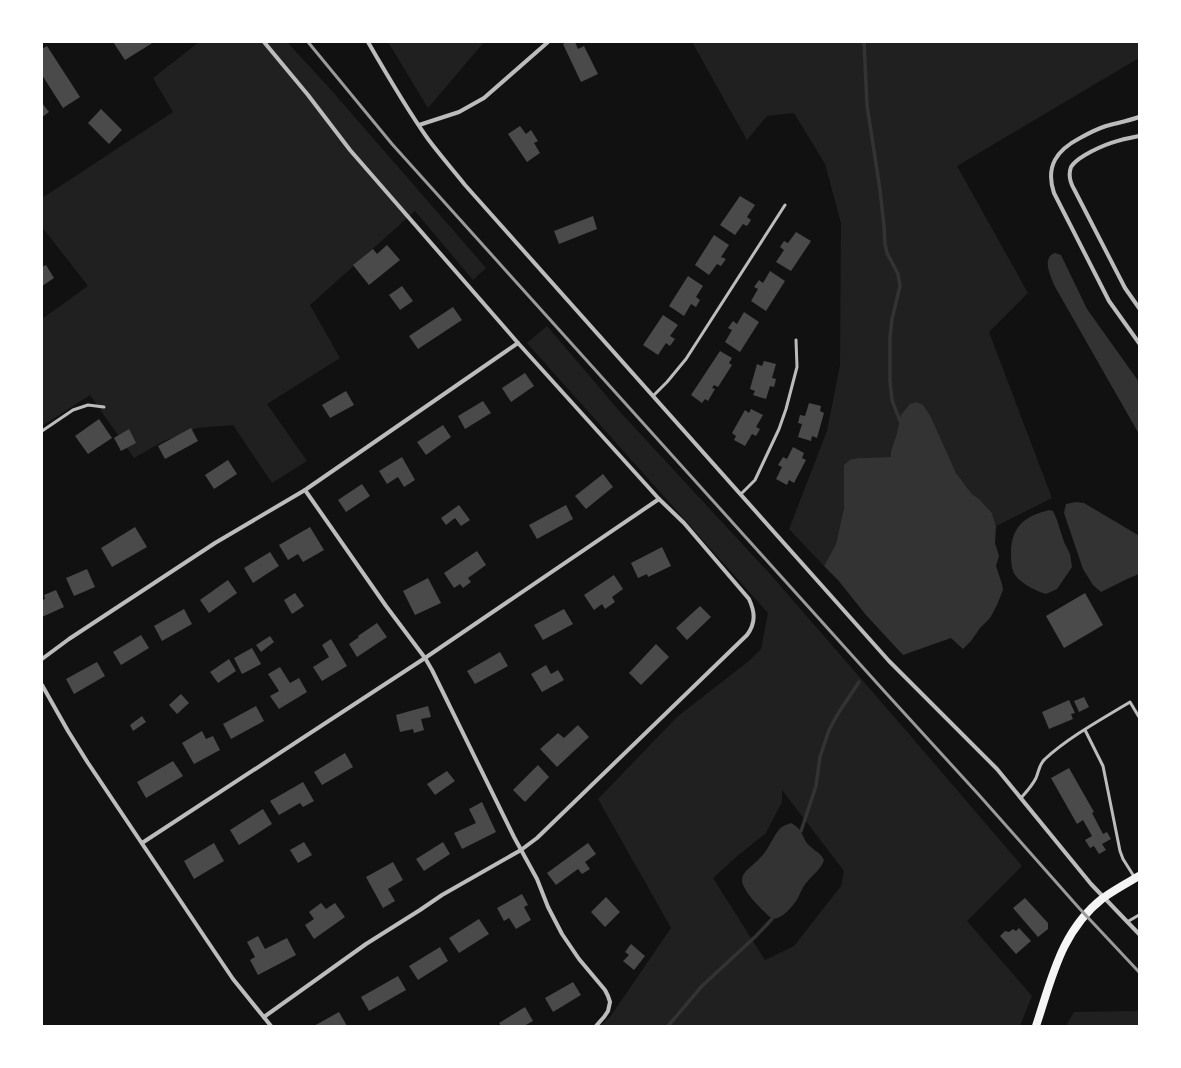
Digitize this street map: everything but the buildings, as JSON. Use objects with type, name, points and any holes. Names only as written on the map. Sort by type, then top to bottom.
[{"type":"main road","points":[[1036,1026],[1057,963],[1066,943],[1086,915],[1104,897],[1137,877]]},
{"type":"street","points":[[264,42],[308,95],[350,150],[518,343],[659,499],[684,523],[749,599],[754,612],[754,619],[750,632],[537,838],[521,850],[442,895],[366,944],[264,1017]]},
{"type":"street","points":[[368,42],[393,85],[419,125],[443,158],[466,185],[889,661],[988,760],[1104,897],[1139,934]]},
{"type":"street","points":[[419,125],[458,112],[484,98],[548,42]]},
{"type":"street","points":[[1139,117],[1096,130],[1070,143],[1058,155],[1052,169],[1051,176],[1054,193],[1102,289],[1139,343]]},
{"type":"street","points":[[1139,136],[1115,141],[1099,147],[1075,162],[1070,172],[1070,178],[1074,189],[1125,288],[1139,308]]},
{"type":"street","points":[[42,659],[69,639],[215,543],[305,490],[518,343]]},
{"type":"street","points":[[305,490],[432,670],[521,850],[537,879],[548,907],[562,934],[585,967],[605,990],[610,1002],[607,1014],[596,1026]]},
{"type":"street","points":[[142,843],[425,658],[659,499]]},
{"type":"street","points":[[42,685],[84,757],[210,946],[271,1026]]},
{"type":"lane","points":[[653,396],[686,359],[785,205]]},
{"type":"lane","points":[[741,494],[755,480],[779,429],[797,367],[796,340]]},
{"type":"lane","points":[[42,431],[73,410],[88,404],[104,407]]},
{"type":"lane","points":[[1020,798],[1030,789],[1036,777],[1039,766],[1044,760],[1085,730],[1130,702],[1139,717]]},
{"type":"lane","points":[[1085,730],[1103,766],[1120,851],[1123,859],[1137,877]]},
{"type":"lane","points":[[1127,922],[1139,915]]},
{"type":"shaded area","points":[[199,42],[287,42],[332,91],[486,268],[473,280],[415,211],[310,305],[340,358],[267,404],[307,461],[272,483],[233,425],[197,428],[162,442],[134,458],[90,395],[42,426],[42,319],[88,286],[42,227],[42,198],[173,112],[153,78]]},
{"type":"shaded area","points":[[388,42],[484,42],[428,108]]},
{"type":"shaded area","points":[[692,42],[1139,42],[1139,58],[957,166],[1028,293],[989,332],[1052,498],[996,526],[992,513],[972,494],[956,473],[931,417],[901,415],[891,451],[891,457],[851,459],[844,482],[844,508],[836,544],[824,566],[789,529],[827,431],[840,365],[841,223],[825,164],[794,113],[767,116],[747,140]]},
{"type":"shaded area","points":[[1055,253],[1061,255],[1087,309],[1139,382],[1139,434],[1054,285],[1049,272],[1048,263],[1051,255]]},
{"type":"shaded area","points":[[547,326],[622,414],[771,575],[1022,866],[967,921],[1032,996],[1020,1026],[600,1026],[610,1017],[671,928],[598,799],[677,717],[750,660],[761,649],[768,613],[527,343]],"holes":[[[782,790],[844,871],[841,886],[794,946],[765,960],[713,878],[766,833],[782,802]]]},
{"type":"shaded area","points":[[916,402],[923,405],[931,417],[956,473],[972,494],[992,513],[996,526],[995,543],[999,556],[996,566],[1003,590],[990,618],[963,649],[951,638],[903,655],[824,566],[836,544],[844,508],[844,465],[851,459],[891,457],[891,451],[901,415],[910,404]]},
{"type":"shaded area","points":[[1076,502],[1084,503],[1139,536],[1139,574],[1101,592],[1093,585],[1083,569],[1064,513],[1066,504]]},
{"type":"shaded area","points":[[1049,510],[1053,511],[1057,520],[1064,542],[1070,554],[1072,567],[1057,589],[1046,594],[1027,586],[1018,579],[1013,571],[1011,549],[1014,534],[1022,523],[1032,516]]},
{"type":"shaded area","points":[[791,823],[799,829],[808,844],[820,854],[824,860],[819,869],[805,884],[792,907],[783,915],[776,919],[772,919],[749,895],[743,885],[742,880],[746,871],[765,853],[779,829]]},
{"type":"shaded area","points":[[1139,1011],[1139,1026],[1066,1026],[1074,1012]]},
{"type":"waterway","points":[[864,42],[867,105],[880,190],[885,244],[887,253],[898,274],[900,286],[892,319],[890,337],[890,381],[892,400],[900,421]]},
{"type":"waterway","points":[[801,831],[816,786],[820,757],[829,730],[859,682]]},
{"type":"waterway","points":[[668,1026],[702,986],[756,936],[772,919]]},
{"type":"railway","points":[[308,42],[392,144],[1079,908],[1139,972]]}]
